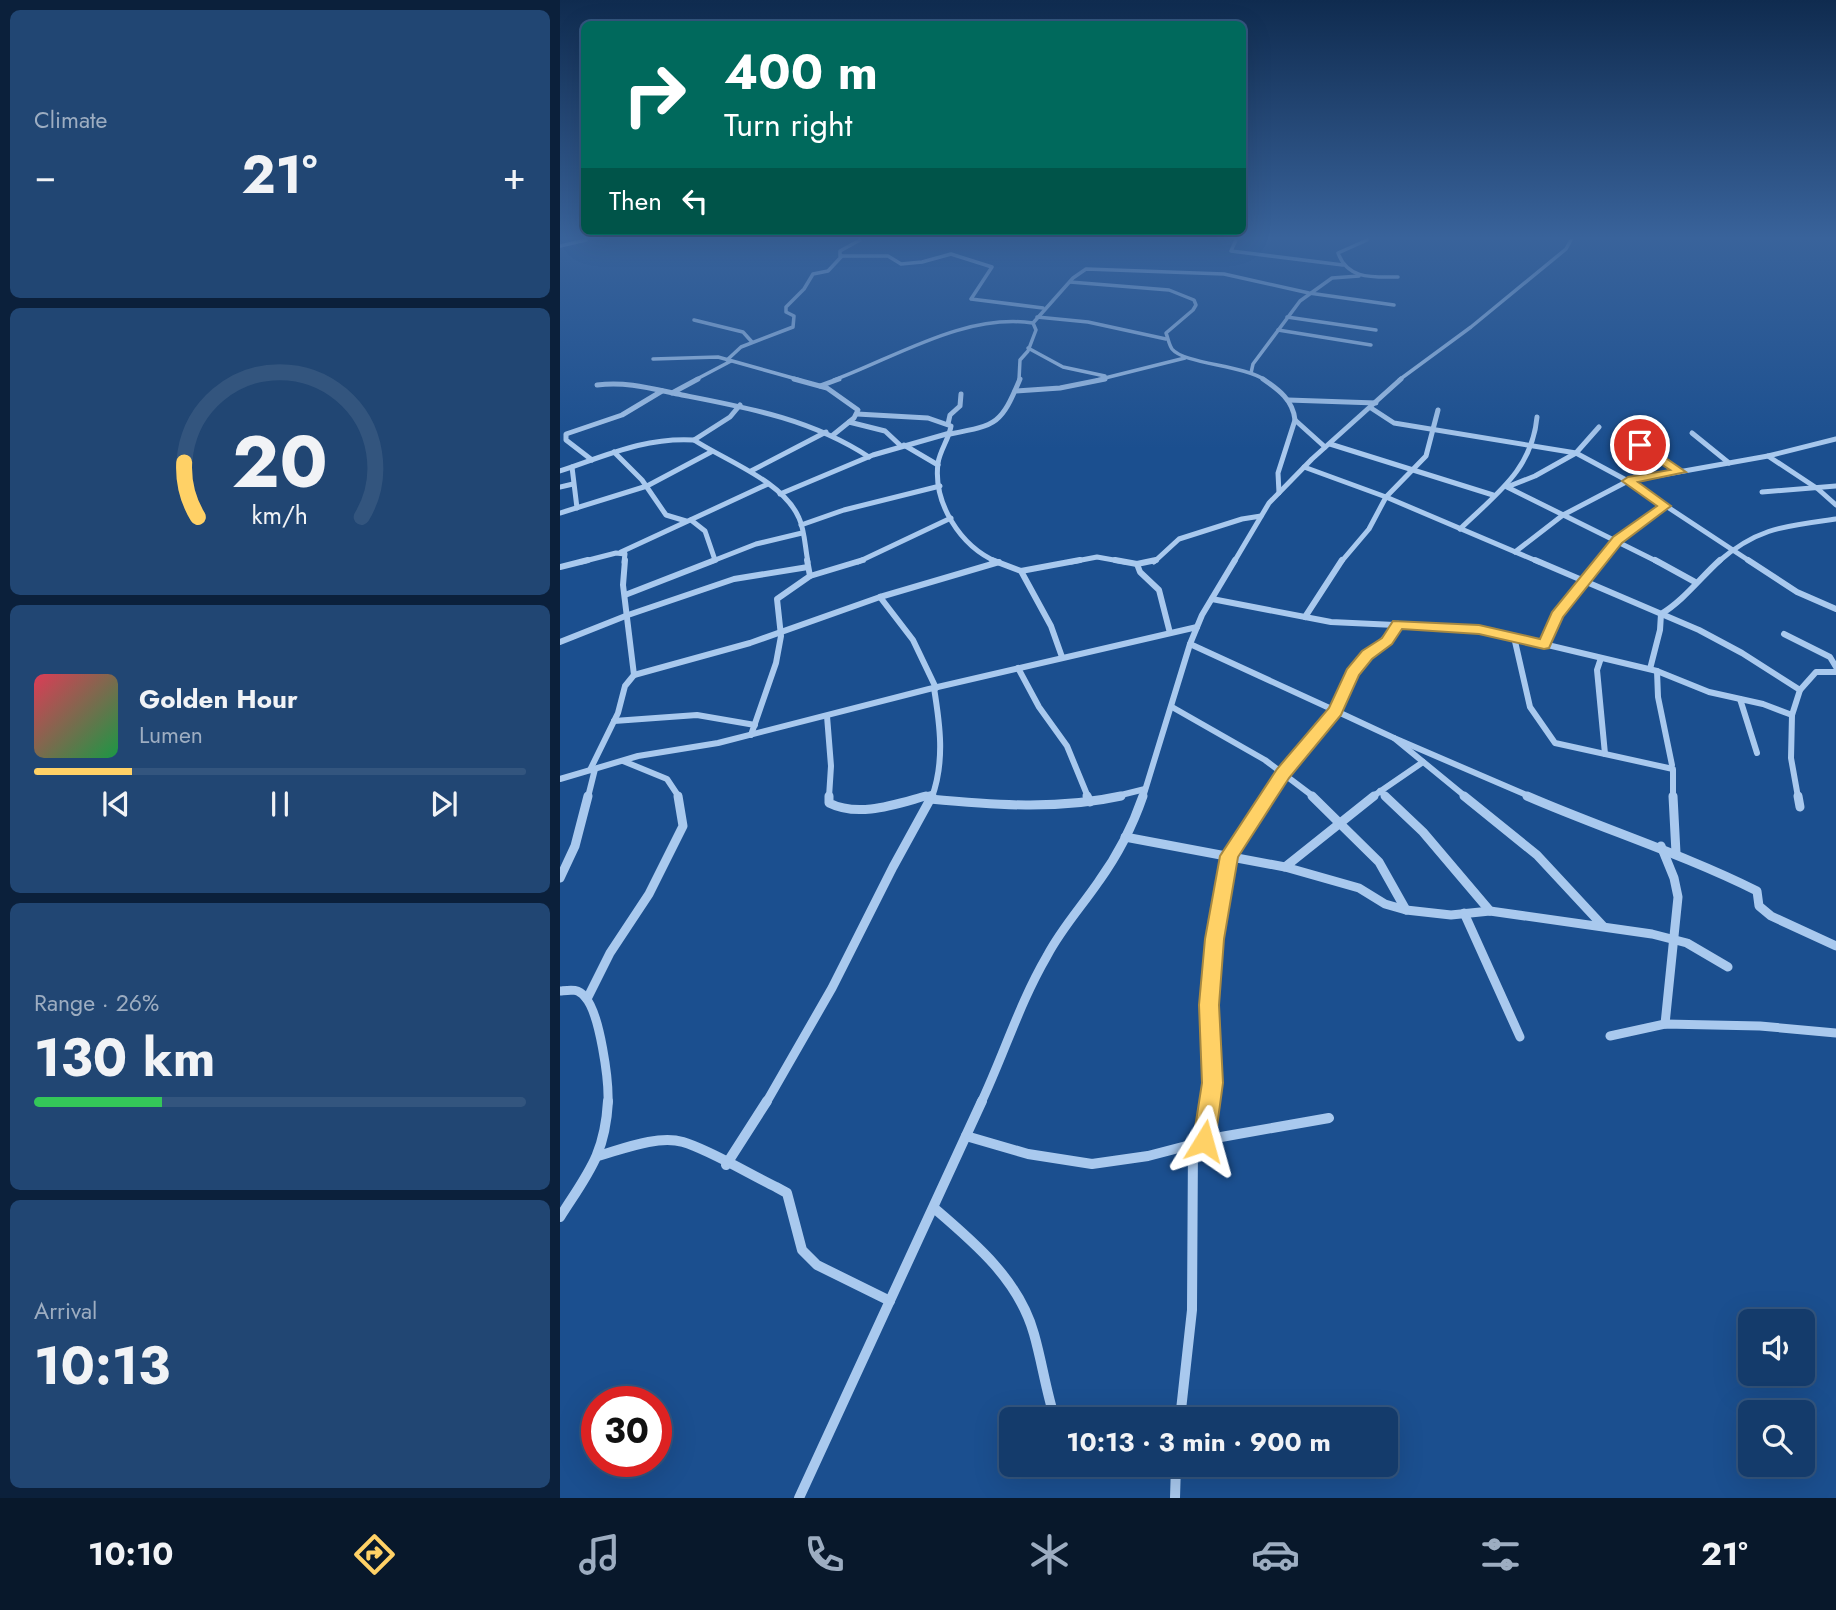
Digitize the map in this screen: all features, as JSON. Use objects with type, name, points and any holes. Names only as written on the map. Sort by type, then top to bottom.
[{"type":"street","points":[[672,393],[729,360],[735,351],[793,327],[793,316],[786,310]]},
{"type":"street","points":[[1033,323],[1043,310]]},
{"type":"street","points":[[1193,310],[1171,325],[1166,333],[1166,339],[1175,352],[1188,358],[1223,364],[1267,380],[1288,400],[1294,411],[1295,420],[1278,473],[1279,493]]},
{"type":"street","points":[[1251,373],[1253,364],[1294,310]]},
{"type":"street","points":[[799,1498],[967,1136],[1008,1045],[1026,995],[1048,953],[1101,879],[1125,837],[1145,789],[1190,644],[1212,599],[1261,516],[1304,467],[1406,374],[1492,310]]},
{"type":"street","points":[[1037,317],[1088,322],[1166,339]]},
{"type":"street","points":[[1287,317],[1376,330]]},
{"type":"street","points":[[694,320],[743,332],[752,342]]},
{"type":"street","points":[[821,386],[916,346],[970,329],[1013,321],[1033,323]]},
{"type":"street","points":[[780,494],[869,457],[950,433],[982,428],[1002,418],[1020,379],[1019,363],[1036,330],[1033,323]]},
{"type":"street","points":[[1278,330],[1371,345]]},
{"type":"street","points":[[1028,348],[1063,367],[1107,377]]},
{"type":"street","points":[[653,359],[718,357],[821,386],[851,402],[858,410],[857,414],[833,435]]},
{"type":"street","points":[[1016,391],[1047,391],[1144,369],[1160,361],[1188,358]]},
{"type":"street","points":[[597,385],[628,382],[740,405],[826,432],[869,457]]},
{"type":"street","points":[[592,460],[566,439],[566,434],[622,415],[662,391]]},
{"type":"street","points":[[961,394],[960,406],[950,415],[950,433],[938,465],[940,486],[951,518],[967,542],[990,559],[1021,571],[1097,557],[1137,564],[1154,562],[1175,542],[1185,537],[1242,519],[1261,516]]},
{"type":"street","points":[[1288,400],[1373,405],[1394,423],[1576,453],[1628,481],[1729,550],[1797,592],[1836,608]]},
{"type":"street","points":[[694,440],[730,417],[740,405]]},
{"type":"street","points":[[1305,617],[1349,549],[1369,529],[1386,497],[1426,456],[1438,410]]},
{"type":"street","points":[[857,414],[928,418],[948,424]]},
{"type":"street","points":[[1507,486],[1533,445],[1537,417]]},
{"type":"street","points":[[1295,420],[1306,427],[1311,436],[1327,446],[1493,495]]},
{"type":"street","points":[[849,422],[885,431],[903,446],[938,465]]},
{"type":"street","points":[[1460,529],[1493,495],[1507,486],[1535,477],[1576,453],[1599,427]]},
{"type":"street","points":[[751,471],[826,432]]},
{"type":"street","points":[[1619,432],[1680,472]]},
{"type":"street","points":[[1692,433],[1729,463]]},
{"type":"street","points":[[560,471],[664,438],[694,440],[711,452],[751,471],[780,494],[794,510],[801,525],[810,576]]},
{"type":"street","points":[[1515,552],[1563,515],[1628,481],[1768,456],[1836,439]]},
{"type":"street","points":[[614,452],[647,486],[666,515],[689,521],[705,531],[715,560]]},
{"type":"street","points":[[560,513],[647,486],[711,452]]},
{"type":"street","points":[[1768,456],[1818,489],[1836,505]]},
{"type":"street","points":[[572,467],[577,508]]},
{"type":"street","points":[[1304,467],[1386,497],[1661,614],[1742,653],[1800,690]]},
{"type":"street","points":[[560,487],[573,484]]},
{"type":"street","points":[[560,566],[620,552],[768,484]]},
{"type":"street","points":[[801,525],[844,510],[940,486]]},
{"type":"street","points":[[1507,486],[1618,540],[1695,582]]},
{"type":"street","points":[[1762,492],[1836,486]]},
{"type":"street","points":[[1544,645],[1556,615],[1618,540],[1665,506]]},
{"type":"street","points":[[751,735],[776,663],[781,633],[777,599],[810,576],[866,560],[951,518]]},
{"type":"street","points":[[1661,614],[1675,606],[1695,582],[1729,550],[1778,527],[1836,519]]},
{"type":"street","points":[[625,595],[677,578],[765,540],[802,533]]},
{"type":"street","points":[[620,552],[625,554],[626,558],[623,585],[634,675]]},
{"type":"street","points":[[560,878],[575,846],[592,769],[614,721],[625,686],[634,675],[781,633],[880,597],[999,562]]},
{"type":"street","points":[[1137,564],[1140,572],[1159,590],[1170,633]]},
{"type":"street","points":[[560,642],[628,615],[734,579],[808,567]]},
{"type":"street","points":[[1021,571],[1051,626],[1062,657]]},
{"type":"street","points":[[726,1164],[834,988],[889,875],[931,797],[941,746],[930,666],[915,641],[880,597]]},
{"type":"street","points":[[1212,599],[1331,622],[1479,629],[1653,670],[1709,692],[1792,715]]},
{"type":"street","points":[[1661,614],[1653,670],[1672,765]]},
{"type":"street","points":[[1181,1407],[1192,1310],[1199,1142],[1213,1083],[1209,1005],[1214,939],[1229,856],[1283,774],[1336,710],[1352,673],[1367,655],[1387,641],[1398,624]]},
{"type":"street","points":[[560,779],[622,761],[751,735],[1062,657],[1198,626]]},
{"type":"street","points":[[1784,634],[1830,657],[1836,669],[1816,672],[1800,690],[1792,715],[1791,758],[1800,807]]},
{"type":"street","points":[[1514,638],[1530,707],[1555,743],[1673,769],[1673,831],[1676,853]]},
{"type":"street","points":[[1190,644],[1394,738],[1595,825],[1676,853],[1757,891],[1762,910],[1836,946]]},
{"type":"street","points":[[1601,658],[1597,670],[1605,754]]},
{"type":"street","points":[[1018,668],[1039,707],[1067,746],[1090,802]]},
{"type":"street","points":[[1741,699],[1742,716],[1752,731],[1757,753]]},
{"type":"street","points":[[1172,707],[1265,760],[1313,796],[1379,862],[1406,910]]},
{"type":"street","points":[[614,721],[697,715],[755,725]]},
{"type":"street","points":[[827,716],[831,766],[828,792],[829,803],[834,807],[863,808],[931,797],[996,807],[1036,807],[1090,802],[1145,789]]},
{"type":"street","points":[[1394,738],[1537,855],[1603,926]]},
{"type":"street","points":[[587,999],[611,953],[649,894],[682,826],[681,803],[667,779],[622,761]]},
{"type":"street","points":[[1285,867],[1380,790],[1423,762]]},
{"type":"street","points":[[1380,790],[1423,832],[1490,911]]},
{"type":"street","points":[[1125,837],[1285,867],[1359,888],[1385,904],[1406,910],[1451,915],[1490,911],[1603,926],[1674,940],[1687,943],[1728,967]]},
{"type":"street","points":[[1661,846],[1674,878],[1678,897],[1665,1024]]},
{"type":"street","points":[[1464,913],[1520,1037]]},
{"type":"street","points":[[560,991],[576,990],[587,999],[609,1078],[606,1132],[598,1156],[560,1217]]},
{"type":"street","points":[[1610,1036],[1665,1024],[1760,1026],[1836,1032]]},
{"type":"street","points":[[967,1136],[1028,1154],[1092,1164],[1148,1156],[1199,1142],[1329,1118]]},
{"type":"street","points":[[598,1156],[637,1145],[662,1141],[682,1142],[787,1193],[802,1250],[817,1265],[890,1301]]},
{"type":"street","points":[[934,1208],[973,1241],[1016,1293],[1033,1332],[1051,1407]]},
{"type":"street","points":[[1175,1498],[1176,1477]]},
{"type":"route","points":[[1204,1141],[1213,1083],[1209,1005],[1214,939],[1229,856],[1283,774],[1336,710],[1352,673],[1367,655],[1387,641],[1398,624],[1479,629],[1544,645],[1556,615],[1618,540],[1665,506],[1628,481],[1680,472],[1640,445]]}]
